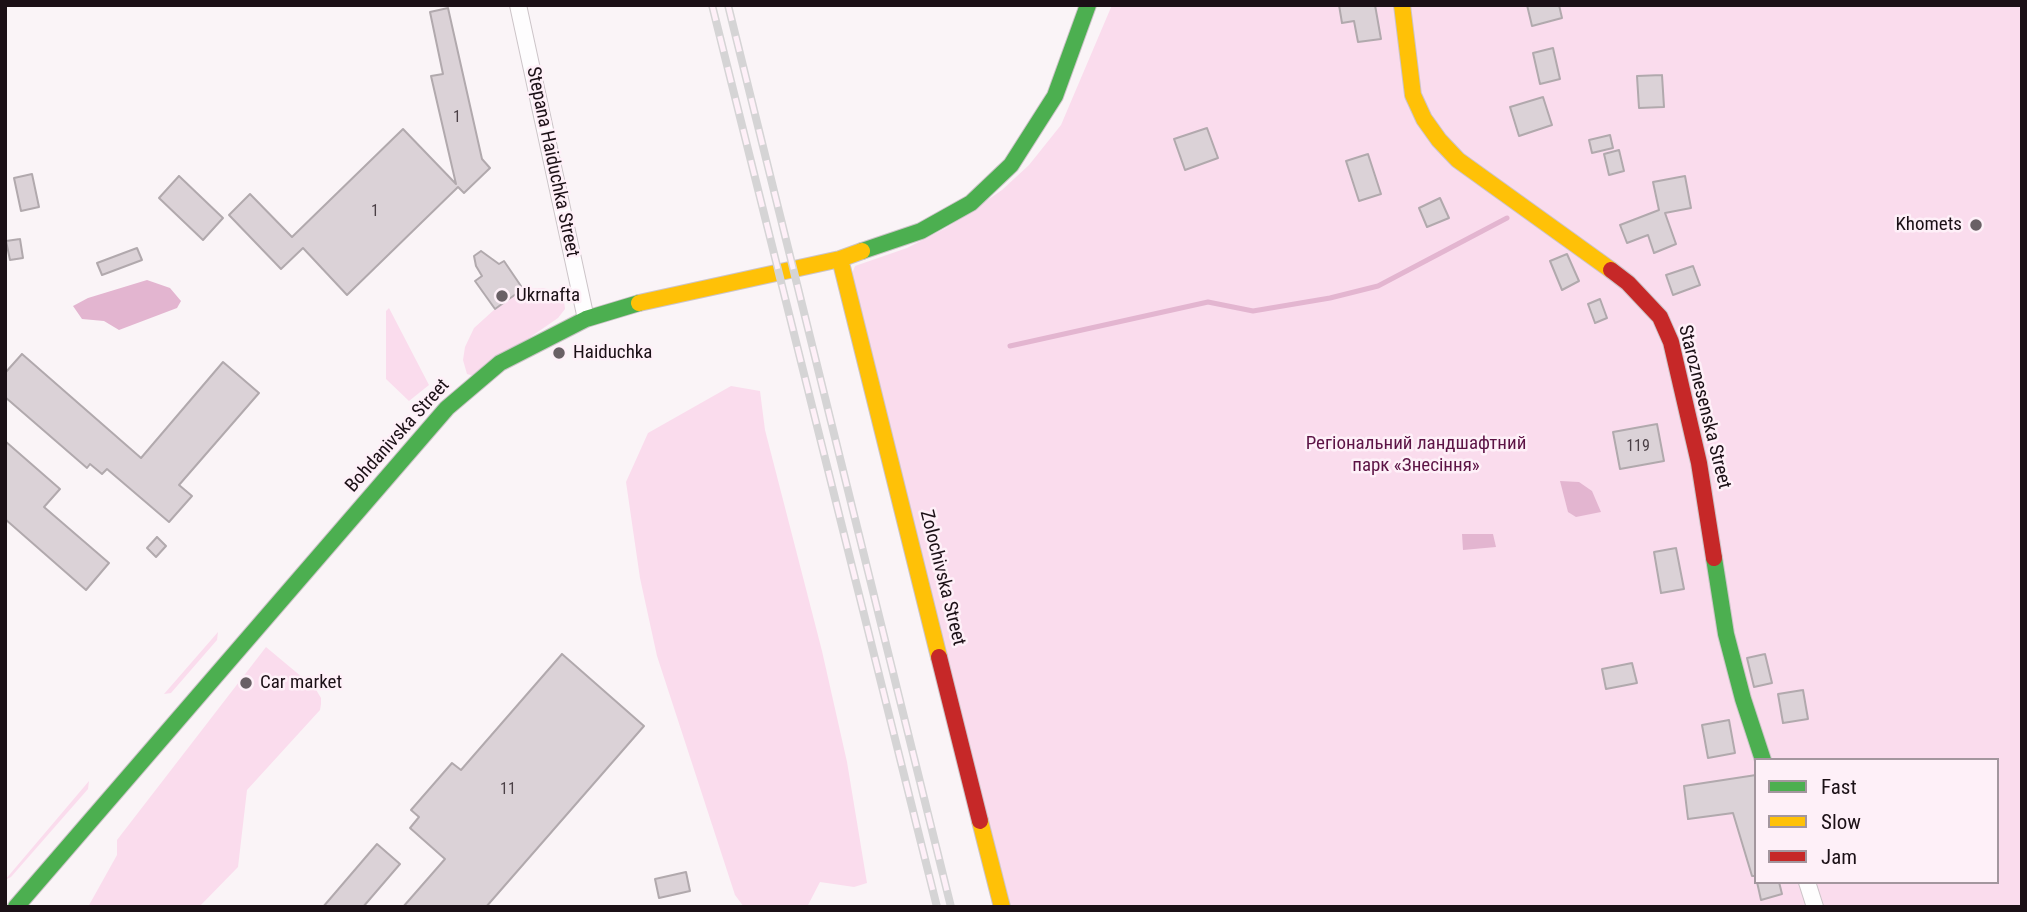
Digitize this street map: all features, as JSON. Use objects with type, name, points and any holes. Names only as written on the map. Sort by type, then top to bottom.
[{"type":"street","name":"Stepana Haiduchka Street","points":[[518,5],[586,319]]},
{"type":"street","name":"Bohdanivska Street","points":[[16,907],[447,408],[500,363],[586,319],[653,299],[841,259],[921,231],[971,203],[1011,165],[1055,96],[1088,5]]},
{"type":"street","name":"Staroznesenska Street","points":[[1402,5],[1413,95],[1439,140],[1458,160],[1628,283],[1660,317],[1671,342],[1699,463],[1726,634],[1762,758]]},
{"type":"street","name":"Zolochivska Street","points":[[841,259],[1002,907]]},
{"type":"street","points":[[1808,884],[1815,907]]},
{"type":"green space","name":"Регіональний ландшафтний парк «Знесіння»","points":[[1112,5],[2022,5],[2022,907],[1011,907],[849,282],[855,266],[907,248],[946,228],[1002,190],[1029,165],[1061,125]]},
{"type":"green space","points":[[544,288],[559,294],[564,301],[565,309],[558,318],[474,376],[467,374],[463,360],[465,347],[474,328],[523,289]]},
{"type":"green space","points":[[389,308],[429,385],[409,401],[386,379],[386,311]]},
{"type":"green space","points":[[731,386],[760,391],[765,430],[822,651],[847,762],[867,883],[854,887],[820,882],[807,907],[744,907],[735,895],[657,656],[640,578],[626,482],[648,433]]},
{"type":"green space","points":[[218,632],[217,640],[171,693],[164,694]]},
{"type":"green space","points":[[266,647],[315,688],[321,698],[321,704],[320,710],[247,790],[238,867],[199,907],[88,907],[117,855],[117,840]]},
{"type":"green space","points":[[89,781],[88,789],[11,877],[5,880]]},
{"type":"shaded area","points":[[147,280],[170,288],[181,301],[177,308],[119,330],[104,321],[82,319],[73,306],[88,298]]},
{"type":"shaded area","points":[[1560,481],[1579,482],[1592,491],[1601,512],[1576,517],[1568,512]]},
{"type":"shaded area","points":[[1462,534],[1493,534],[1496,547],[1463,550]]},
{"type":"building","points":[[1339,5],[1375,5],[1381,39],[1358,42],[1354,21],[1342,23]]},
{"type":"building","points":[[1527,5],[1559,5],[1562,18],[1532,26]]},
{"type":"building","points":[[448,8],[482,159],[490,168],[464,193],[458,187],[347,295],[303,248],[281,269],[229,215],[250,194],[292,237],[403,129],[456,184],[431,76],[443,74],[430,12]]},
{"type":"building","points":[[1553,48],[1560,79],[1540,84],[1533,53]]},
{"type":"building","points":[[1662,75],[1664,107],[1639,108],[1637,76]]},
{"type":"building","points":[[1543,97],[1552,125],[1519,136],[1510,107]]},
{"type":"building","points":[[1207,128],[1218,158],[1185,170],[1174,139]]},
{"type":"building","points":[[1610,135],[1613,148],[1592,153],[1589,140]]},
{"type":"building","points":[[1619,150],[1624,171],[1609,175],[1604,154]]},
{"type":"building","points":[[1368,154],[1381,194],[1359,201],[1346,161]]},
{"type":"building","points":[[32,174],[39,207],[21,211],[14,178]]},
{"type":"building","points":[[179,176],[223,218],[203,240],[159,198]]},
{"type":"building","points":[[1685,176],[1691,208],[1665,213],[1676,244],[1654,253],[1648,235],[1627,243],[1620,225],[1659,210],[1653,182]]},
{"type":"building","points":[[1440,198],[1449,218],[1427,227],[1419,208]]},
{"type":"building","points":[[20,239],[23,258],[10,260],[6,241]]},
{"type":"building","points":[[137,248],[142,260],[102,275],[97,263]]},
{"type":"building","points":[[481,251],[499,264],[504,261],[523,289],[495,309],[475,281],[482,276],[474,256]]},
{"type":"building","points":[[1567,254],[1579,281],[1562,290],[1550,261]]},
{"type":"building","points":[[1693,266],[1700,285],[1673,295],[1666,275]]},
{"type":"building","points":[[1600,299],[1607,318],[1595,323],[1588,304]]},
{"type":"building","points":[[22,354],[141,458],[223,362],[259,393],[179,485],[192,496],[169,522],[107,469],[102,474],[90,464],[87,468],[5,397],[5,373]]},
{"type":"building","points":[[1657,424],[1664,461],[1620,469],[1613,432]]},
{"type":"building","points":[[5,441],[60,489],[44,507],[109,563],[86,590],[5,519]]},
{"type":"building","points":[[157,537],[166,546],[156,557],[147,548]]},
{"type":"building","points":[[1676,548],[1684,589],[1661,593],[1654,552]]},
{"type":"building","points":[[562,654],[644,726],[486,907],[403,907],[445,859],[410,828],[419,817],[411,810],[452,763],[461,770]]},
{"type":"building","points":[[1765,654],[1772,683],[1754,687],[1747,658]]},
{"type":"building","points":[[1632,663],[1637,683],[1606,689],[1602,669]]},
{"type":"building","points":[[1803,690],[1808,719],[1783,723],[1778,694]]},
{"type":"building","points":[[1729,720],[1735,753],[1708,758],[1702,725]]},
{"type":"building","points":[[1754,775],[1754,876],[1733,813],[1688,819],[1684,786]]},
{"type":"building","points":[[377,844],[400,864],[363,907],[323,907]]},
{"type":"building","points":[[686,872],[690,891],[659,898],[655,879]]},
{"type":"building","points":[[1757,884],[1780,884],[1782,894],[1761,900]]},
{"type":"waterway","points":[[1010,346],[1208,302],[1253,311],[1330,298],[1378,286],[1507,218]]},
{"type":"railway","points":[[712,5],[937,907]]},
{"type":"railway","points":[[728,5],[951,907]]},
{"type":"traffic: fast","points":[[862,251],[921,231],[971,203],[1011,165],[1055,96],[1088,5]]},
{"type":"traffic: fast","points":[[16,907],[447,408],[500,363],[586,319],[639,303]]},
{"type":"traffic: fast","points":[[1714,558],[1726,634],[1762,758]]},
{"type":"traffic: slow","points":[[1402,5],[1413,95],[1424,119],[1439,140],[1458,160],[1611,270]]},
{"type":"traffic: slow","points":[[639,303],[840,259],[862,251]]},
{"type":"traffic: slow","points":[[840,259],[939,657]]},
{"type":"traffic: slow","points":[[980,821],[1002,907]]},
{"type":"traffic: jam","points":[[1611,270],[1628,283],[1660,317],[1671,342],[1699,463],[1714,558]]},
{"type":"traffic: jam","points":[[939,657],[980,821]]},
{"type":"place","name":"Khomets","points":[[1976,225]]},
{"type":"place","name":"Ukrnafta","points":[[502,296]]},
{"type":"place","name":"Haiduchka","points":[[559,353]]},
{"type":"place","name":"Car market","points":[[246,683]]}]
